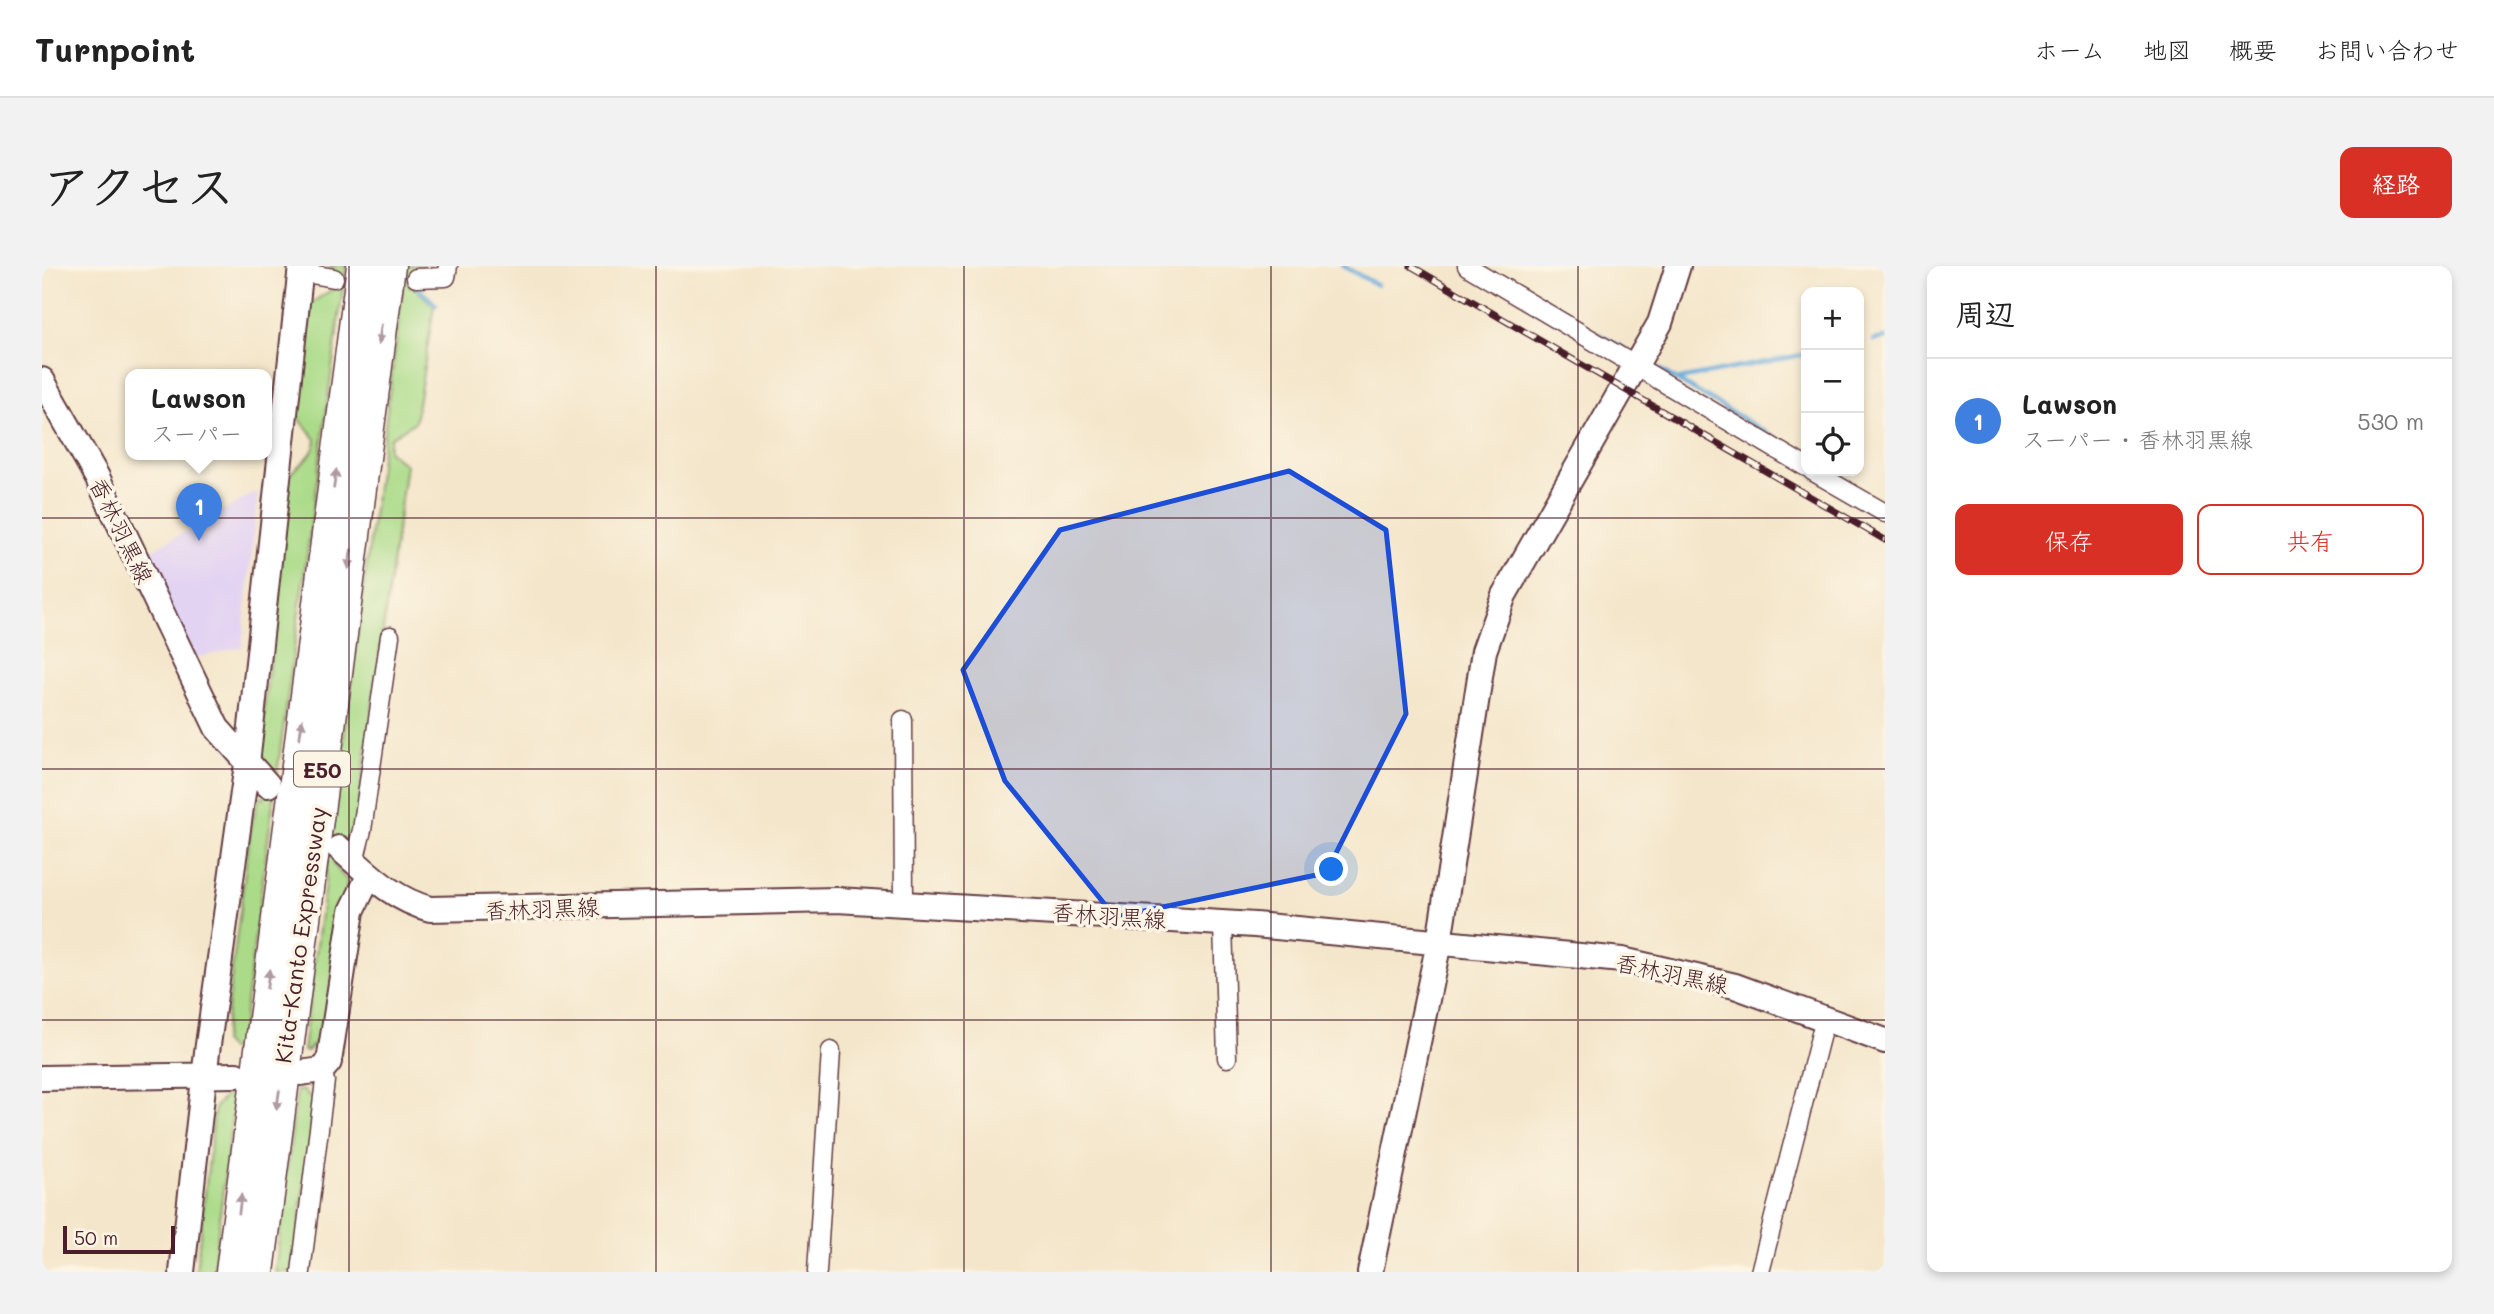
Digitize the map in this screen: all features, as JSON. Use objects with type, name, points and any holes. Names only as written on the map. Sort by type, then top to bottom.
[{"type":"highway","name":"Kita-Kanto Expressway","points":[[232,1272],[363,266]]},
{"type":"highway","name":"Kita-Kanto Expressway","points":[[258,1272],[403,272]]},
{"type":"street","points":[[403,272],[446,277],[448,266]]},
{"type":"street","points":[[1467,266],[1801,464]]},
{"type":"street","points":[[1370,1272],[1439,942],[1482,660],[1497,612],[1516,573],[1660,323],[1678,266]]},
{"type":"street","points":[[182,1272],[205,1074],[247,764],[301,269],[334,278]]},
{"type":"street","name":"香林羽黒線","points":[[42,380],[97,477],[217,727],[268,785]]},
{"type":"street","points":[[1821,476],[1885,513]]},
{"type":"street","points":[[301,1272],[325,1081],[311,1071],[331,1054],[354,903],[354,862],[362,830],[390,636]]},
{"type":"street","points":[[903,720],[904,902]]},
{"type":"street","name":"香林羽黒線","points":[[354,862],[407,902],[443,910],[837,900],[904,902],[1223,923],[1622,960],[1735,986],[1885,1041]]},
{"type":"street","points":[[1223,923],[1227,1058]]},
{"type":"street","points":[[1760,1272],[1825,1018]]},
{"type":"street","points":[[817,1272],[831,1051]]},
{"type":"street","points":[[42,1077],[236,1074]]},
{"type":"highlighted area","points":[[1289,471],[1386,530],[1406,714],[1326,873],[1115,917],[1005,781],[963,670],[1060,530]]},
{"type":"shaded area","points":[[258,491],[242,647],[191,659],[143,555]]},
{"type":"green space","points":[[329,266],[346,266],[239,1054],[234,1054],[223,1042],[251,825],[260,796],[264,799],[272,776],[260,750],[290,473],[310,454],[316,439],[296,415],[308,305],[333,289],[335,271]]},
{"type":"green space","points":[[406,266],[427,266],[417,270],[416,289],[434,306],[415,422],[390,438],[388,451],[406,465],[355,830],[345,842],[342,840],[333,864],[347,881],[326,1030],[308,1051],[303,1051]]},
{"type":"green space","points":[[297,1090],[304,1091],[315,1101],[293,1272],[275,1272]]},
{"type":"green space","points":[[230,1091],[235,1091],[213,1272],[196,1272],[215,1107]]},
{"type":"waterway","points":[[1343,266],[1377,285]]},
{"type":"waterway","points":[[417,287],[436,305]]},
{"type":"waterway","points":[[1600,335],[1626,350]]},
{"type":"waterway","points":[[1874,340],[1885,338]]},
{"type":"waterway","points":[[1680,379],[1801,355]]},
{"type":"waterway","points":[[1655,367],[1801,453]]},
{"type":"waterway","points":[[1838,476],[1853,485]]},
{"type":"railway","points":[[1411,266],[1885,540]]},
{"type":"place","name":"Lawson","points":[[199,541]]}]
